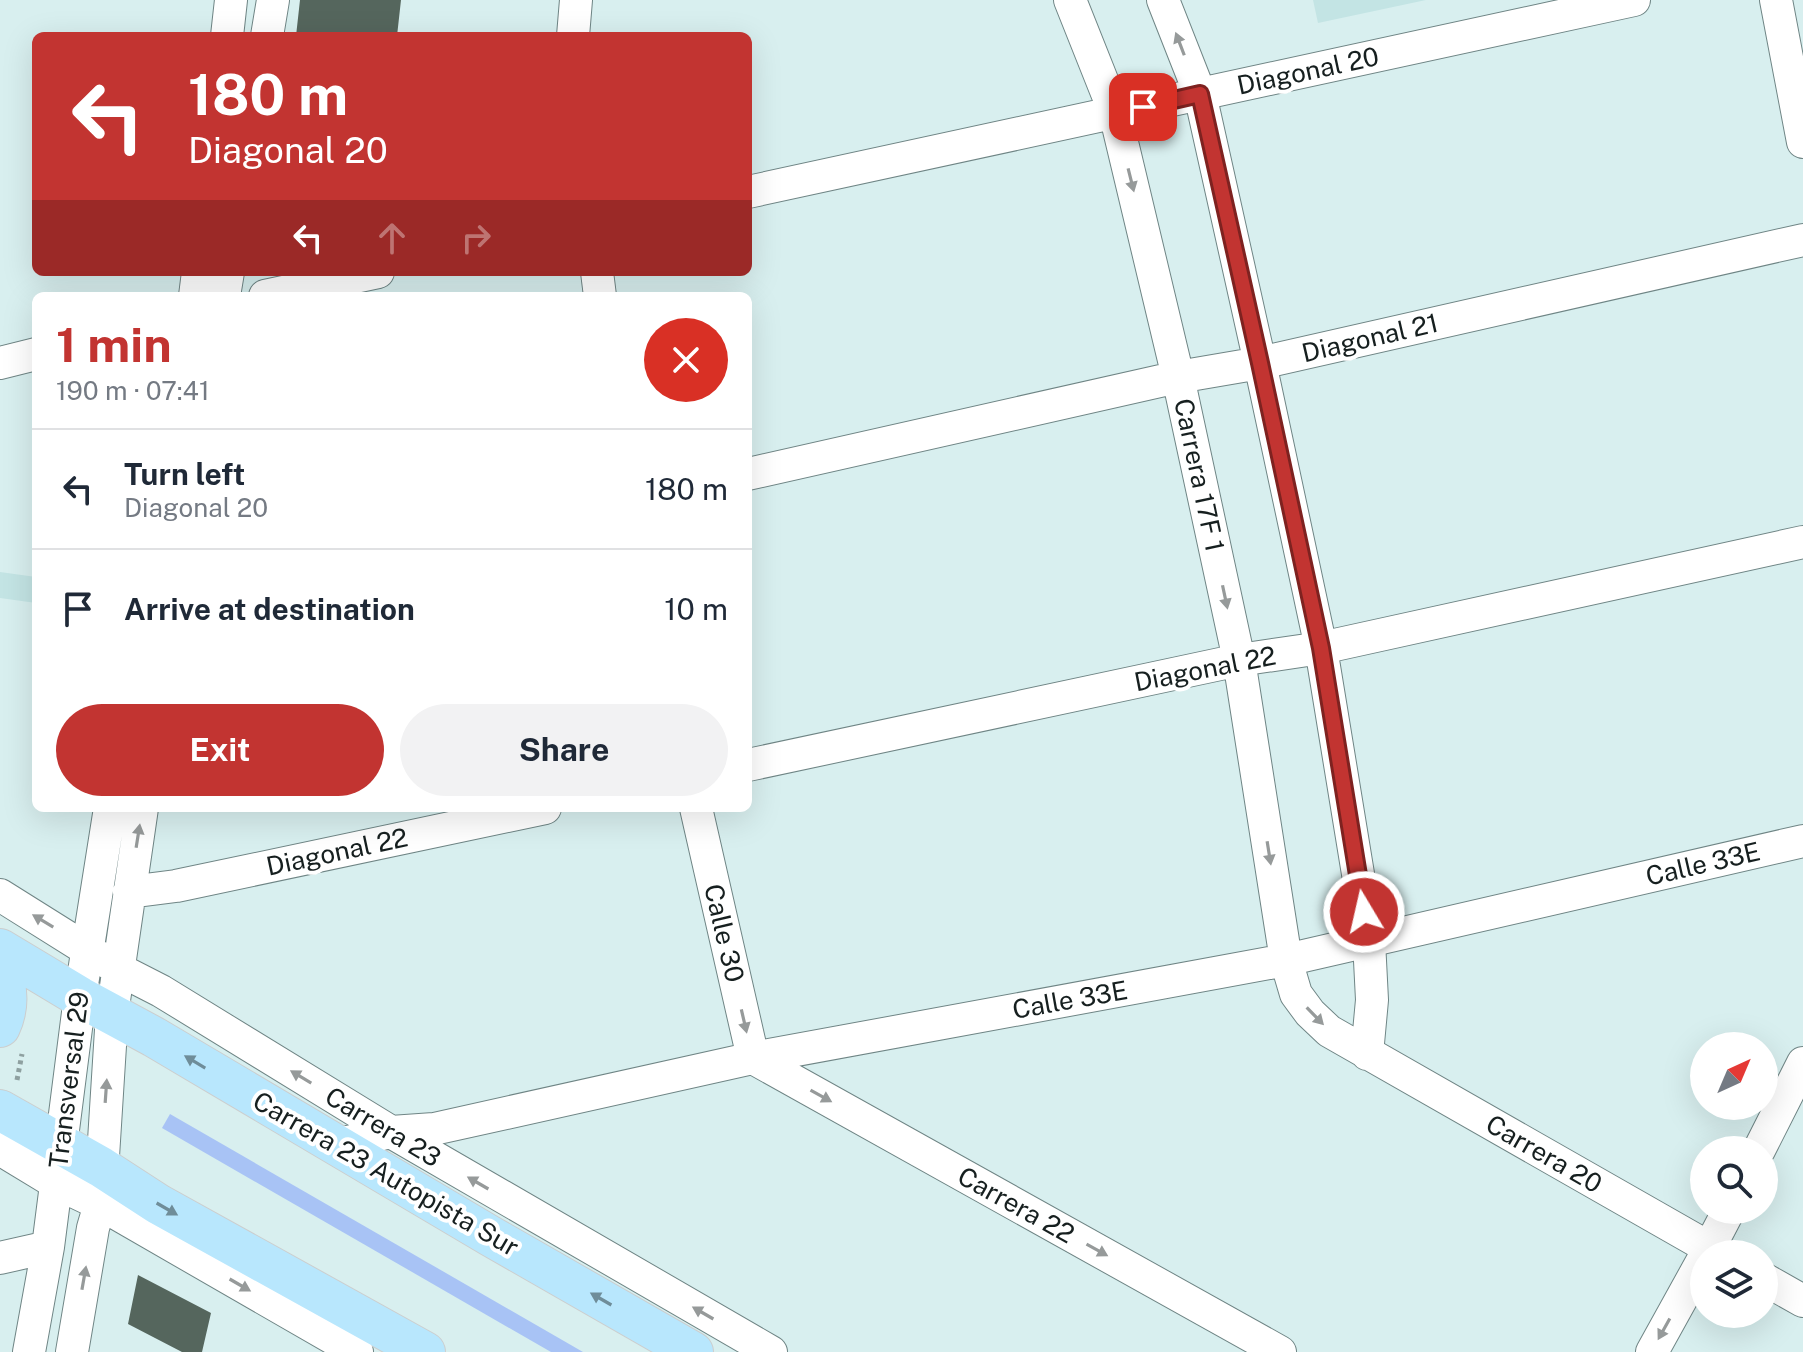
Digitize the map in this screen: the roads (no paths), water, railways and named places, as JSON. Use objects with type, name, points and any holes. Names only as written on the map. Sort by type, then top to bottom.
[{"type":"main road","points":[[0,949],[96,1006]]},
{"type":"main road","points":[[0,968],[6,1002],[0,1027]]},
{"type":"main road","name":"Carrera 23 Autopista Sur","points":[[96,1006],[693,1352]]},
{"type":"main road","points":[[0,1110],[61,1144],[100,1186],[158,1204],[425,1352]]},
{"type":"street","points":[[227,32],[231,0]]},
{"type":"street","points":[[268,32],[273,0]]},
{"type":"street","points":[[573,32],[576,0]]},
{"type":"street","name":"Carrera 17F 1","points":[[1070,0],[1115,113],[1178,377],[1239,660],[1286,960]]},
{"type":"street","points":[[1163,0],[1200,94],[1321,648],[1369,941],[1372,1000],[1367,1054]]},
{"type":"street","name":"Diagonal 20","points":[[752,191],[1634,0]]},
{"type":"street","points":[[1776,0],[1803,142]]},
{"type":"street","name":"Diagonal 21","points":[[752,473],[1178,377],[1260,363],[1803,240]]},
{"type":"street","points":[[284,292],[359,276]]},
{"type":"street","points":[[0,363],[32,355]]},
{"type":"street","name":"Diagonal 22","points":[[752,764],[1239,660],[1321,648],[1803,542]]},
{"type":"street","name":"Transversal 29","points":[[72,1352],[100,1186],[96,1006],[87,948],[109,812]]},
{"type":"street","name":"Transversal 29","points":[[29,1352],[48,1247],[61,1144],[96,1006],[118,969],[141,812]]},
{"type":"street","name":"Diagonal 22","points":[[129,892],[176,886],[526,812]]},
{"type":"street","name":"Calle 30","points":[[697,812],[753,1058]]},
{"type":"street","name":"Calle 33E","points":[[334,1145],[391,1132],[434,1129],[753,1058],[1286,960],[1803,841]]},
{"type":"street","name":"Carrera 23","points":[[0,895],[391,1132],[771,1352]]},
{"type":"street","name":"Carrera 20","points":[[1286,960],[1296,994],[1329,1031],[1690,1241]]},
{"type":"street","name":"Carrera 22","points":[[753,1058],[1280,1352]]},
{"type":"street","points":[[1766,1136],[1803,1063]]},
{"type":"street","points":[[0,1149],[56,1183],[100,1186],[357,1352]]},
{"type":"street","points":[[0,1258],[48,1247]]},
{"type":"street","points":[[1652,1352],[1690,1287]]},
{"type":"street","points":[[1778,1287],[1803,1301]]},
{"type":"water","points":[[170,1114],[583,1352],[551,1352],[162,1128]]}]
